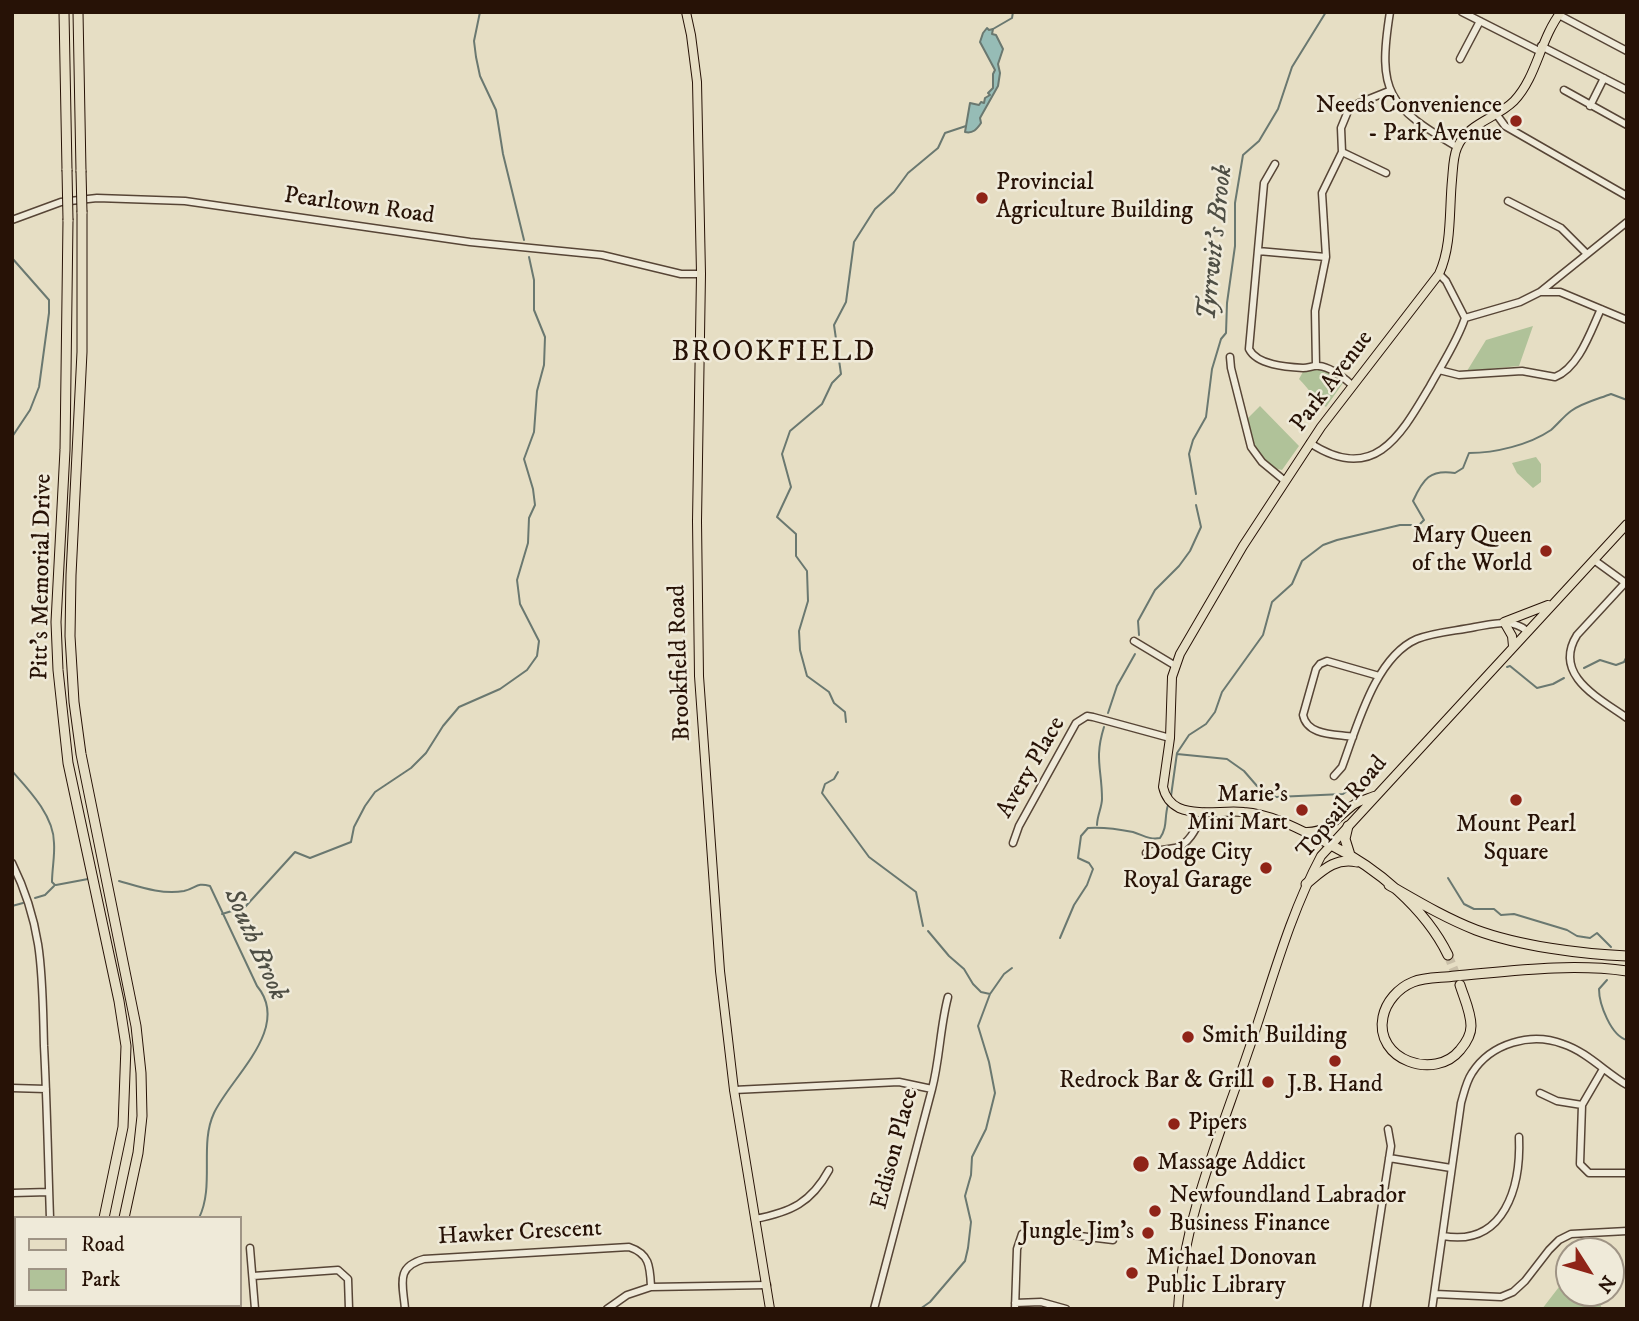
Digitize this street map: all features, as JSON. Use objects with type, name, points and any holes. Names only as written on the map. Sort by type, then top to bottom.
[{"type":"highway","name":"Pitt's Memorial Drive","points":[[64,12],[68,220],[65,450],[56,622],[68,763],[119,1001],[126,1046],[123,1127],[116,1173],[105,1216]]},
{"type":"highway","name":"Pitt's Memorial Drive","points":[[78,12],[82,352],[71,575],[71,636],[77,728],[136,1026],[141,1073],[142,1116],[138,1153],[124,1216]]},
{"type":"highway","points":[[1348,826],[1346,839],[1350,855]]},
{"type":"highway","points":[[1331,845],[1362,863],[1389,885],[1434,930],[1448,955]]},
{"type":"highway","points":[[1306,884],[1332,863],[1343,860],[1362,863]]},
{"type":"highway","points":[[1389,885],[1451,919],[1490,934],[1532,944],[1627,956]]},
{"type":"highway","points":[[1460,985],[1471,1023],[1471,1033],[1457,1055],[1438,1065],[1419,1065],[1407,1061],[1395,1052],[1385,1039],[1382,1024],[1386,1007],[1391,999],[1415,981],[1539,970],[1590,968],[1627,971]]},
{"type":"main road","name":"Brookfield Road","points":[[686,12],[697,82],[701,274],[696,521],[699,676],[720,971],[734,1090],[770,1309]]},
{"type":"main road","points":[[1457,147],[1471,129],[1497,115],[1519,96],[1560,13]]},
{"type":"main road","name":"Park Avenue","points":[[1204,812],[1175,806],[1165,795],[1163,787],[1170,738],[1174,666],[1243,546],[1310,443],[1439,274],[1445,258],[1457,147]]},
{"type":"main road","name":"Topsail Road","points":[[1178,1309],[1182,1270],[1192,1221],[1281,953],[1306,884],[1321,856],[1627,524]]},
{"type":"main road","points":[[1513,646],[1512,636],[1504,622],[1550,606]]},
{"type":"main road","points":[[1304,832],[1324,830],[1333,825],[1354,804],[1376,795]]},
{"type":"main road","points":[[1204,812],[1245,812],[1267,817],[1331,845]]},
{"type":"main road","points":[[1304,832],[1314,839],[1321,856]]},
{"type":"street","points":[[1390,12],[1384,57],[1389,91],[1407,114],[1457,147]]},
{"type":"street","points":[[1462,12],[1627,90]]},
{"type":"street","points":[[1560,13],[1627,51]]},
{"type":"street","points":[[1460,59],[1479,21]]},
{"type":"street","points":[[1590,106],[1604,78]]},
{"type":"street","points":[[1564,90],[1627,125]]},
{"type":"street","points":[[1316,366],[1315,311],[1326,257],[1322,193],[1342,152],[1341,128],[1348,111],[1359,103],[1389,91]]},
{"type":"street","points":[[1497,115],[1505,126],[1627,196]]},
{"type":"street","points":[[1342,152],[1385,173]]},
{"type":"street","points":[[1275,164],[1264,183],[1250,351],[1254,357],[1266,362],[1301,368],[1329,368],[1352,385]]},
{"type":"street","name":"Pearltown Road","points":[[12,220],[61,202],[97,198],[185,201],[470,242],[602,255],[681,274],[701,274]]},
{"type":"street","points":[[1508,201],[1561,228],[1586,253]]},
{"type":"street","points":[[1310,443],[1329,455],[1353,459],[1366,457],[1386,447],[1404,430],[1465,318],[1520,302],[1541,292],[1627,222]]},
{"type":"street","points":[[1258,251],[1326,257]]},
{"type":"street","points":[[1439,274],[1446,281],[1465,318]]},
{"type":"street","points":[[1541,292],[1560,292],[1627,320]]},
{"type":"street","points":[[1439,370],[1459,375],[1522,371],[1555,377],[1577,356],[1601,309]]},
{"type":"street","points":[[1230,357],[1251,447],[1262,462],[1285,481]]},
{"type":"street","points":[[1594,559],[1626,583],[1579,632],[1572,645],[1572,670],[1579,682],[1627,718]]},
{"type":"street","points":[[1334,776],[1342,767],[1379,676],[1396,654],[1417,639],[1504,622],[1522,626],[1527,631]]},
{"type":"street","points":[[1134,641],[1174,666]]},
{"type":"street","points":[[1353,737],[1314,730],[1304,721],[1303,715],[1316,669],[1327,661],[1379,676]]},
{"type":"street","name":"Avery Place","points":[[1013,843],[1020,825],[1076,723],[1093,717],[1170,738]]},
{"type":"street","points":[[1146,853],[1157,849],[1178,848],[1186,842],[1204,812]]},
{"type":"street","points":[[12,863],[32,909],[40,946],[50,1216]]},
{"type":"street","name":"Edison Place","points":[[873,1309],[937,1071],[941,1023],[948,997]]},
{"type":"street","points":[[1432,1309],[1451,1168],[1466,1086],[1472,1073],[1496,1049],[1528,1039],[1544,1039],[1564,1044],[1627,1085]]},
{"type":"street","points":[[1603,1069],[1583,1105],[1580,1154],[1582,1167],[1595,1173],[1627,1173]]},
{"type":"street","points":[[734,1090],[899,1082],[932,1089]]},
{"type":"street","points":[[12,1088],[46,1088]]},
{"type":"street","points":[[1540,1093],[1557,1101],[1583,1105]]},
{"type":"street","points":[[1366,1309],[1391,1143],[1388,1129]]},
{"type":"street","points":[[1443,1236],[1480,1234],[1500,1216],[1510,1200],[1517,1180],[1519,1138]]},
{"type":"street","points":[[1389,1158],[1451,1168]]},
{"type":"street","points":[[755,1219],[774,1216],[802,1205],[820,1187],[829,1170]]},
{"type":"street","points":[[12,1193],[49,1192]]},
{"type":"street","points":[[1066,1309],[1041,1302],[1015,1306],[1017,1249],[1022,1234],[1030,1230],[1113,1240]]},
{"type":"street","points":[[1435,1294],[1501,1297],[1513,1292],[1525,1281],[1559,1240],[1571,1234],[1627,1231]]},
{"type":"street","name":"Hawker Crescent","points":[[405,1309],[402,1276],[405,1268],[412,1262],[424,1259],[629,1247],[640,1250],[650,1263],[651,1287]]},
{"type":"street","points":[[250,1248],[255,1309]]},
{"type":"street","points":[[253,1276],[338,1270],[348,1279],[349,1309]]},
{"type":"street","points":[[607,1309],[627,1295],[651,1287],[767,1285]]},
{"type":"green space","points":[[1533,326],[1519,366],[1467,371],[1486,340]]},
{"type":"green space","points":[[1323,368],[1342,379],[1343,383],[1326,407],[1299,379],[1304,370]]},
{"type":"green space","points":[[1260,406],[1299,446],[1282,470],[1274,468],[1262,458],[1251,436],[1246,420]]},
{"type":"green space","points":[[1536,457],[1541,464],[1541,482],[1533,488],[1517,473],[1512,463]]},
{"type":"green space","points":[[1555,1292],[1555,1307],[1602,1309],[1542,1309]]},
{"type":"green space","points":[[118,1307],[224,1307],[224,1309]]},
{"type":"water","points":[[987,28],[993,29],[992,34],[996,35],[1003,49],[998,64],[998,86],[980,118],[981,123],[973,132],[965,132],[970,103],[984,103],[993,88],[995,70],[980,42]]},
{"type":"waterway","points":[[480,12],[474,41],[476,57],[480,76],[496,110],[503,154],[524,240]]},
{"type":"waterway","points":[[993,29],[1012,18],[1013,12]]},
{"type":"waterway","name":"Tyrrwit's Brook","points":[[1196,494],[1189,454],[1193,440],[1206,417],[1212,369],[1221,339],[1226,333],[1235,246],[1235,203],[1243,155],[1259,141],[1278,109],[1292,67],[1326,12]]},
{"type":"waterway","points":[[846,722],[845,712],[834,703],[829,692],[807,676],[800,650],[799,631],[808,601],[807,571],[796,556],[796,534],[777,517],[791,487],[782,454],[790,431],[822,404],[832,383],[841,374],[834,325],[846,302],[854,242],[875,209],[894,192],[908,173],[938,148],[945,133],[966,126]]},
{"type":"waterway","points":[[222,914],[245,907],[295,852],[310,858],[351,842],[354,827],[375,792],[411,768],[426,753],[459,707],[500,689],[527,670],[537,656],[539,641],[520,604],[517,580],[528,543],[529,518],[535,505],[524,459],[534,432],[537,391],[544,365],[545,337],[534,310],[534,280],[529,257]]},
{"type":"waterway","name":"South Brook","points":[[12,258],[49,300],[39,387],[30,410],[12,437]]},
{"type":"waterway","points":[[1171,796],[1177,753],[1189,735],[1206,724],[1215,712],[1222,692],[1263,635],[1272,602],[1292,584],[1302,561],[1323,545],[1337,540],[1400,525],[1419,525],[1424,520],[1413,501],[1424,481],[1433,474],[1455,473],[1463,468],[1469,453],[1501,450],[1533,440],[1551,430],[1575,408],[1611,394],[1627,400]]},
{"type":"waterway","name":"Tyrrwit's Brook","points":[[1139,635],[1138,621],[1155,590],[1190,551],[1201,527],[1196,505]]},
{"type":"waterway","name":"Tyrrwit's Brook","points":[[1108,713],[1117,686],[1135,654]]},
{"type":"waterway","points":[[1584,668],[1600,660],[1616,665],[1624,662],[1627,656]]},
{"type":"waterway","points":[[1507,667],[1510,666],[1537,688],[1564,678]]},
{"type":"waterway","name":"Tyrrwit's Brook","points":[[1097,825],[1102,802],[1099,756],[1104,727]]},
{"type":"waterway","points":[[1177,754],[1227,759],[1244,771],[1257,786],[1276,797],[1343,794],[1358,783],[1364,783]]},
{"type":"waterway","name":"South Brook","points":[[12,771],[26,786],[50,823],[54,848],[52,882],[55,885]]},
{"type":"waterway","points":[[838,772],[834,779],[825,784],[822,793],[869,857],[916,892],[923,926]]},
{"type":"waterway","points":[[1060,938],[1093,869],[1089,863],[1078,858],[1081,836],[1088,828],[1099,828],[1160,838],[1168,805]]},
{"type":"waterway","points":[[1448,878],[1464,904],[1474,909],[1494,909],[1501,915],[1514,914],[1567,930],[1577,936],[1590,938],[1597,933],[1611,947]]},
{"type":"waterway","name":"South Brook","points":[[56,885],[88,879]]},
{"type":"waterway","name":"South Brook","points":[[119,881],[168,892],[184,891],[199,885],[210,886],[266,1002],[267,1018],[263,1035],[255,1052],[222,1099],[210,1125],[206,1192],[200,1216]]},
{"type":"waterway","points":[[35,898],[45,895],[54,886]]},
{"type":"waterway","points":[[12,906],[23,903]]},
{"type":"waterway","points":[[928,931],[964,969],[973,984],[981,992],[990,994]]},
{"type":"waterway","points":[[920,1309],[930,1302],[965,1261],[971,1222],[965,1196],[971,1175],[972,1157],[986,1129],[995,1093],[978,1026],[990,994],[1004,974],[1012,968]]},
{"type":"waterway","points":[[1607,980],[1599,989],[1601,1003],[1611,1026],[1627,1040]]},
{"type":"tunnel","points":[[1448,955],[1460,985]]},
{"type":"place","name":"Needs Convenience - Park Avenue","points":[[1516,121]]},
{"type":"place","name":"Provincial Agriculture Building","points":[[982,198]]},
{"type":"place","name":"Mary Queen of the World","points":[[1546,551]]},
{"type":"place","name":"Mount Pearl Square","points":[[1516,800]]},
{"type":"place","name":"Marie's Mini Mart","points":[[1302,810]]},
{"type":"place","name":"Dodge City Royal Garage","points":[[1266,868]]},
{"type":"place","name":"Smith Building","points":[[1188,1037]]},
{"type":"place","name":"J.B. Hand","points":[[1335,1061]]},
{"type":"place","name":"Redrock Bar & Grill","points":[[1268,1082]]},
{"type":"place","name":"Pipers","points":[[1174,1124]]},
{"type":"place","name":"Massage Addict","points":[[1141,1164]]},
{"type":"place","name":"Newfoundland Labrador Business Finance","points":[[1155,1211]]},
{"type":"place","name":"Jungle Jim's","points":[[1148,1233]]},
{"type":"place","name":"Michael Donovan Public Library","points":[[1132,1273]]},
{"type":"district","name":"BROOKFIELD","points":[[774,354]]}]
